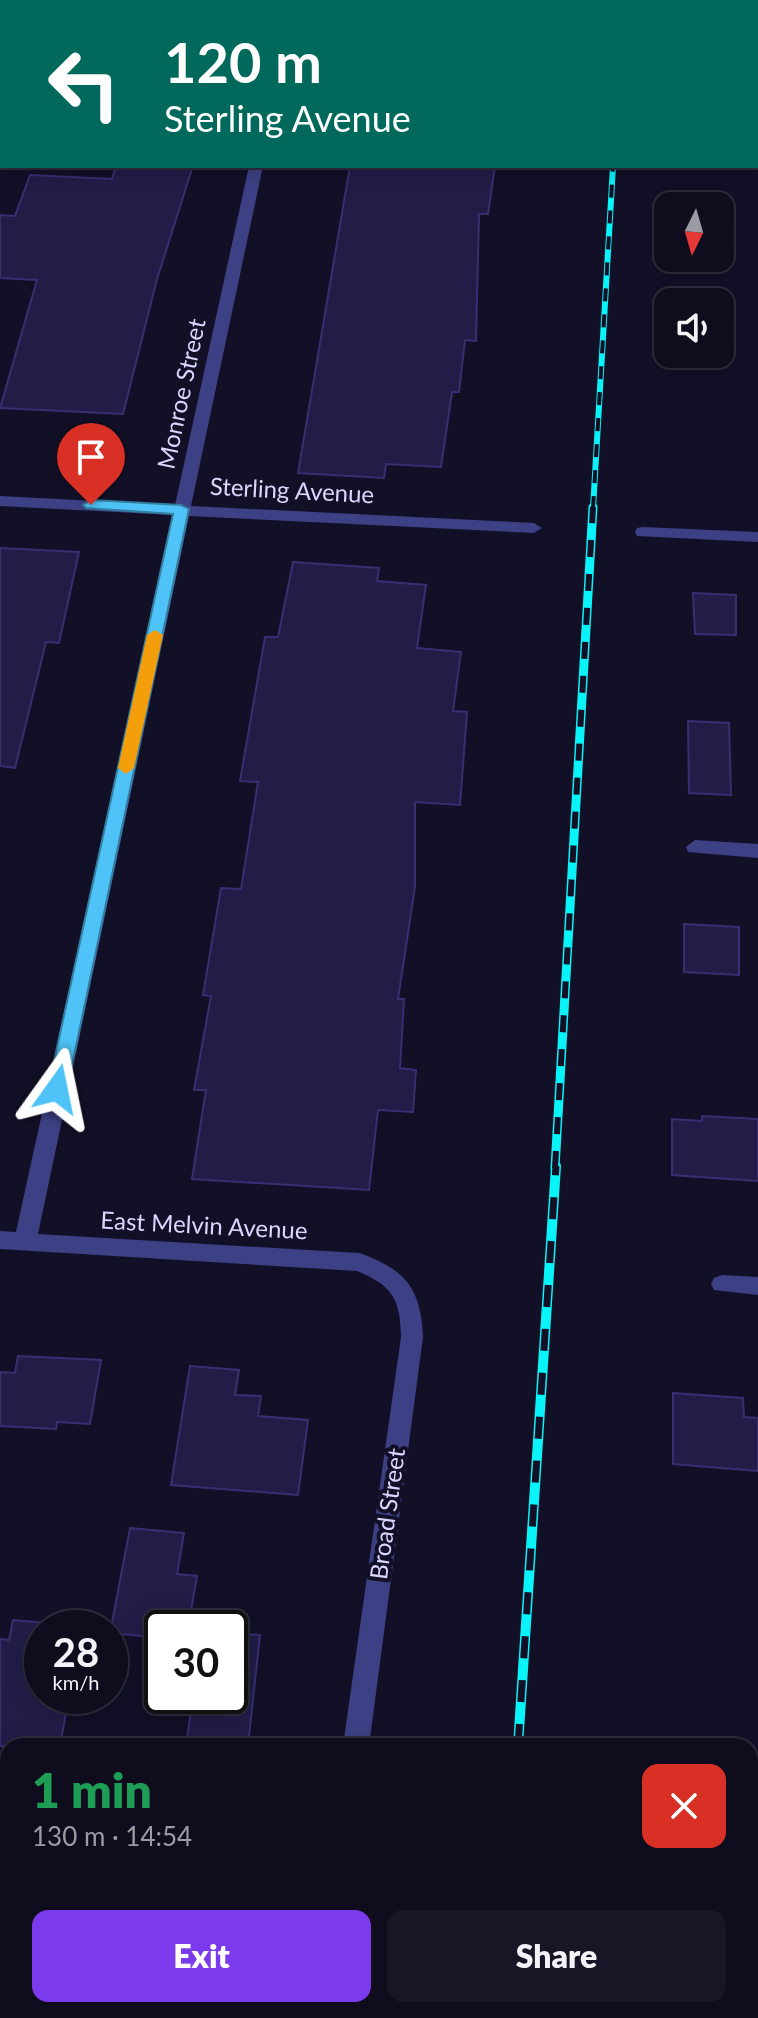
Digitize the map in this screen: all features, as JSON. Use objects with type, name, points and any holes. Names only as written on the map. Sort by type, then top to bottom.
[{"type":"street","name":"Monroe Street","points":[[25,1242],[256,168]]},
{"type":"street","name":"Sterling Avenue","points":[[0,501],[534,528]]},
{"type":"street","points":[[643,532],[758,537]]},
{"type":"street","points":[[695,847],[758,851]]},
{"type":"street","name":"East Melvin Avenue","points":[[0,1240],[344,1260],[374,1267],[399,1284]]},
{"type":"street","name":"Broad Street","points":[[357,1738],[412,1337],[412,1311],[408,1295],[399,1284]]},
{"type":"street","points":[[722,1284],[758,1286]]},
{"type":"building","points":[[115,168],[192,169],[157,279],[123,414],[0,408],[37,280],[0,278],[0,215],[15,216],[30,175],[112,179]]},
{"type":"building","points":[[350,168],[495,168],[488,214],[479,214],[476,341],[465,340],[459,392],[452,392],[441,467],[386,464],[384,478],[298,473]]},
{"type":"building","points":[[0,548],[79,552],[59,643],[46,642],[15,768],[0,766]]},
{"type":"building","points":[[293,562],[379,568],[377,581],[426,585],[417,648],[461,652],[453,711],[467,712],[460,805],[415,802],[415,887],[398,999],[404,999],[400,1068],[416,1070],[413,1112],[378,1110],[369,1190],[192,1179],[206,1090],[194,1090],[211,996],[203,995],[221,888],[241,889],[258,782],[240,781],[265,637],[278,637]]},
{"type":"building","points":[[693,593],[736,595],[736,635],[695,634]]},
{"type":"building","points":[[688,721],[729,723],[731,795],[689,793]]},
{"type":"building","points":[[684,924],[739,927],[739,975],[684,972]]},
{"type":"building","points":[[702,1116],[758,1119],[758,1181],[672,1175],[672,1119],[702,1121]]},
{"type":"building","points":[[18,1356],[101,1360],[90,1424],[57,1422],[56,1429],[0,1426],[0,1372],[15,1373]]},
{"type":"building","points":[[190,1366],[239,1370],[235,1395],[261,1396],[258,1416],[308,1420],[298,1495],[171,1485]]},
{"type":"building","points":[[673,1393],[743,1398],[744,1417],[758,1418],[758,1471],[673,1464]]},
{"type":"building","points":[[130,1528],[184,1533],[177,1574],[197,1576],[191,1610],[144,1610],[144,1636],[128,1635],[128,1610],[114,1610]]},
{"type":"building","points":[[13,1620],[24,1621],[24,1714],[66,1714],[61,1738],[0,1738],[0,1639],[9,1640]]},
{"type":"building","points":[[248,1634],[260,1635],[249,1738],[187,1738],[190,1714],[248,1714]]},
{"type":"railway","points":[[593,509],[613,168]]},
{"type":"railway","points":[[555,1168],[593,507]]},
{"type":"railway","points":[[519,1738],[556,1166]]},
{"type":"slow traffic","points":[[126,768],[155,635]]},
{"type":"route","points":[[57,1089],[181,509],[91,505]]}]
